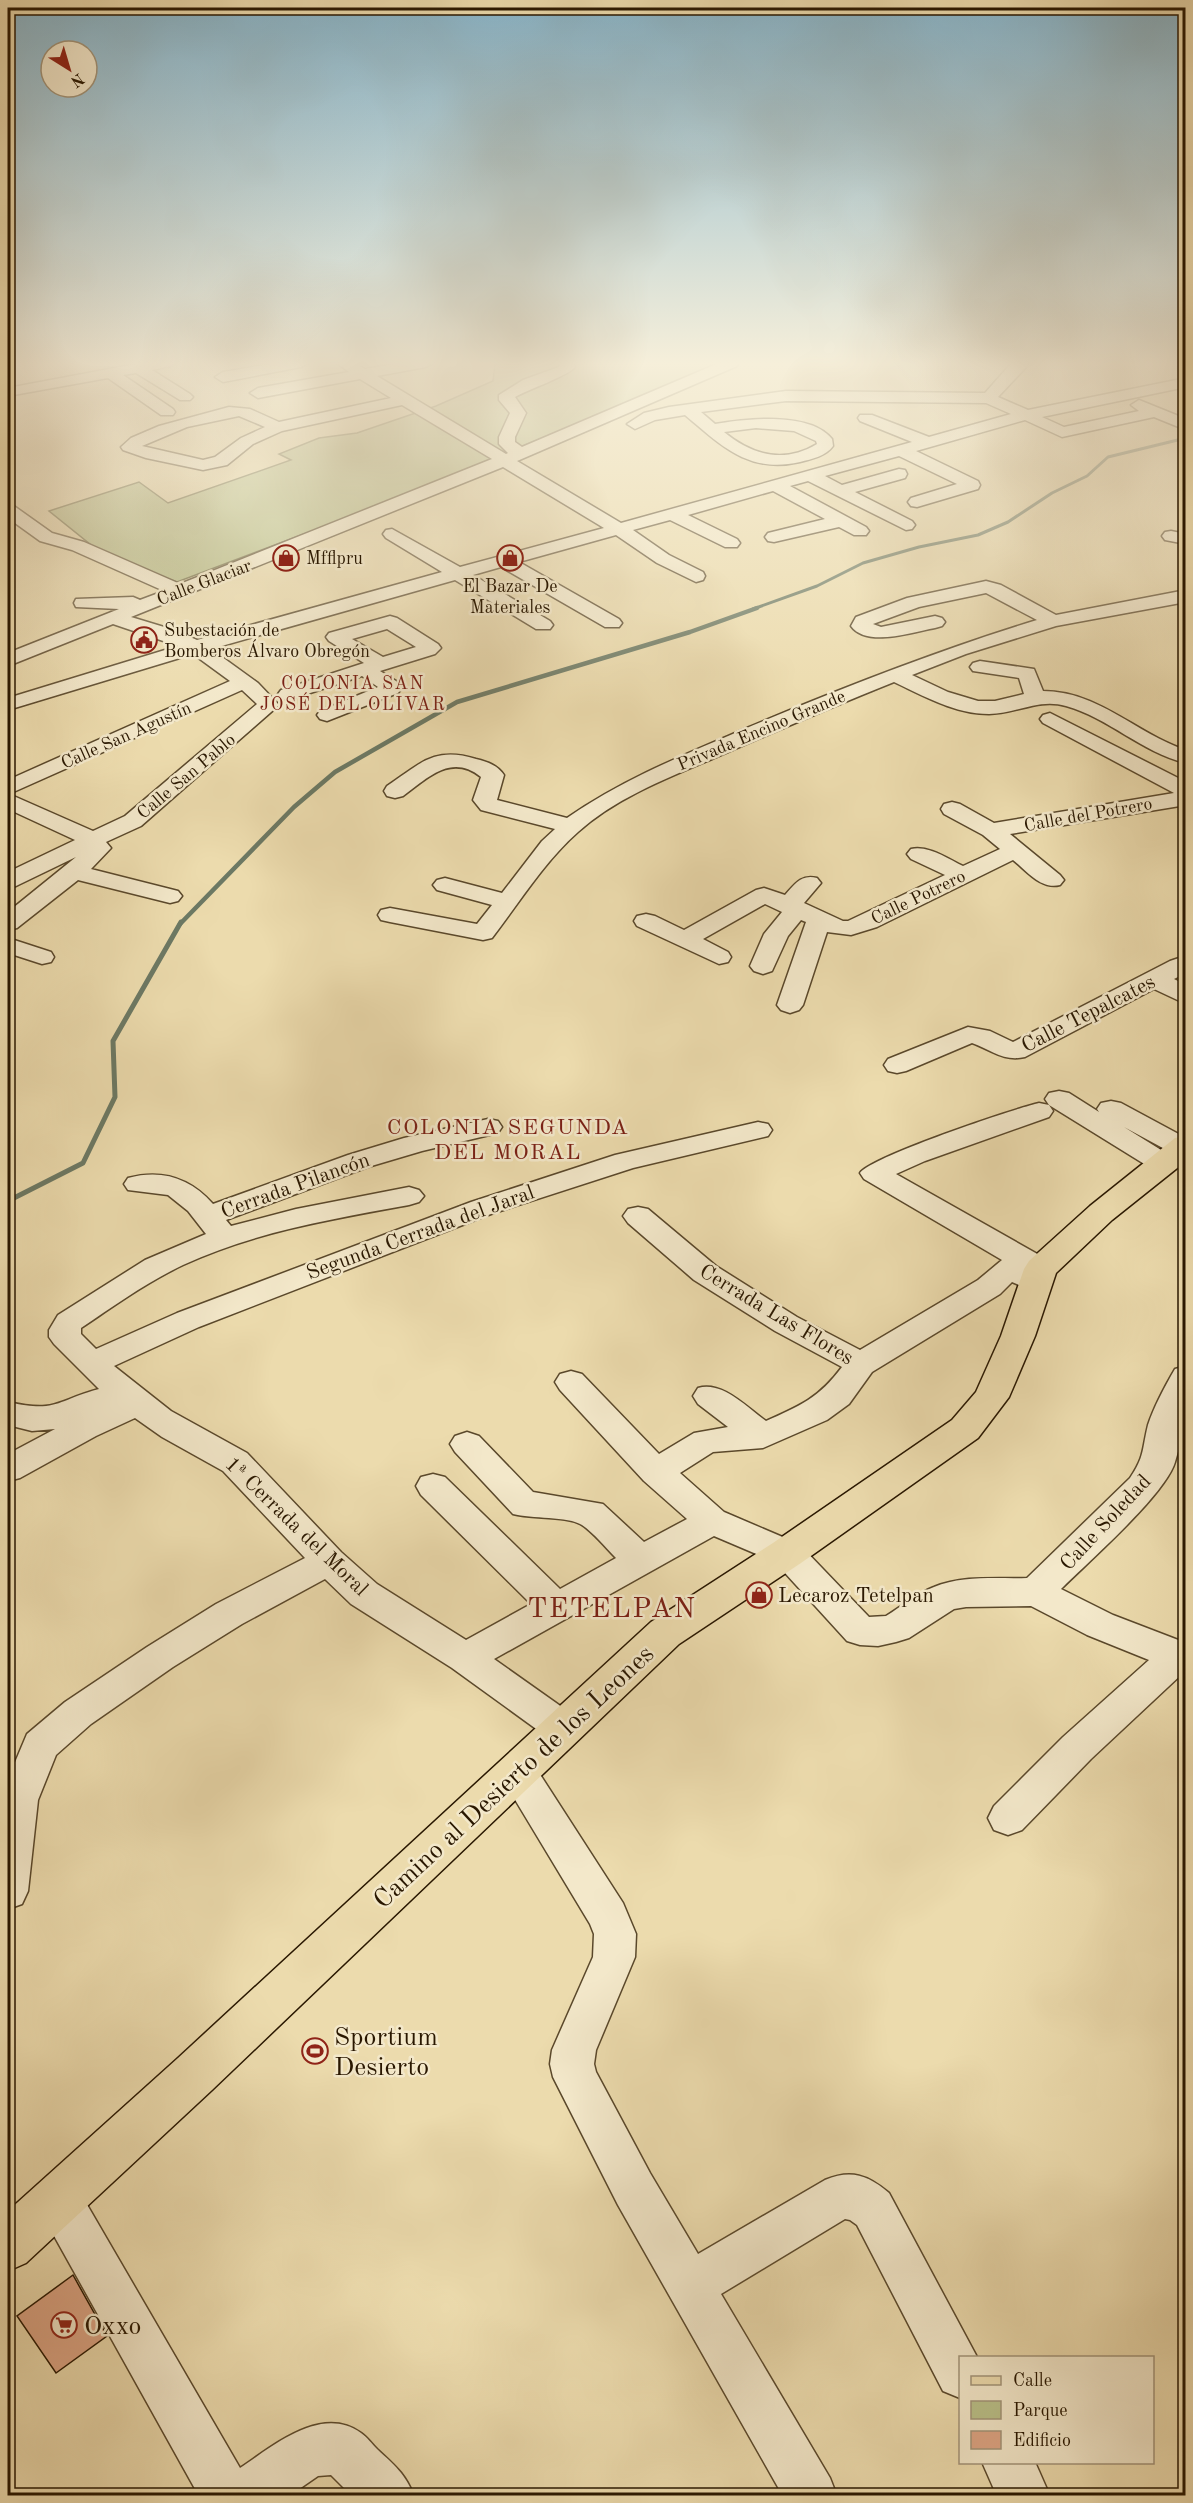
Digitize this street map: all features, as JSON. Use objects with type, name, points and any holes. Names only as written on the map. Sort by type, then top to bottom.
[{"type":"main road","name":"Camino al Desierto de los Leones","points":[[8,2245],[518,1773],[665,1633],[788,1553],[965,1429],[991,1397],[1018,1336],[1038,1276],[1101,1213],[1177,1152]]},
{"type":"street","name":"Calle Glaciar","points":[[8,660],[456,480]]},
{"type":"street","points":[[535,480],[620,530],[663,559],[696,576]]},
{"type":"street","points":[[12,704],[195,647],[458,576],[798,480]]},
{"type":"street","points":[[819,480],[906,525]]},
{"type":"street","points":[[841,490],[878,480]]},
{"type":"street","points":[[917,502],[972,485],[961,480]]},
{"type":"street","points":[[776,486],[860,531]]},
{"type":"street","points":[[8,494],[68,532],[78,546]]},
{"type":"street","points":[[8,510],[27,526],[46,537],[78,546],[180,591]]},
{"type":"street","points":[[674,515],[731,543]]},
{"type":"street","points":[[27,526],[49,520]]},
{"type":"street","points":[[774,537],[841,521]]},
{"type":"street","points":[[392,534],[458,576],[543,625]]},
{"type":"street","points":[[663,559],[690,551]]},
{"type":"street","points":[[505,562],[612,623]]},
{"type":"street","points":[[935,622],[880,633],[861,626],[863,621],[914,602],[986,587],[994,589],[1053,621]]},
{"type":"street","name":"Privada Encino Grande","points":[[390,915],[483,933],[550,846],[571,826],[601,805],[643,781],[825,702],[959,650],[1053,621],[1184,598]]},
{"type":"street","points":[[83,603],[148,603]]},
{"type":"street","points":[[342,607],[371,626]]},
{"type":"street","name":"Calle San Pablo","points":[[96,841],[133,821],[153,806],[269,705],[244,682],[195,647],[176,637],[112,618]]},
{"type":"street","points":[[288,694],[372,667],[428,650],[430,646],[392,623],[371,626],[336,637],[372,667],[391,689],[327,715]]},
{"type":"street","points":[[980,667],[1027,673],[1035,697]]},
{"type":"street","points":[[894,675],[975,707],[1006,706],[1035,697],[1075,702],[1098,711],[1156,746],[1185,757]]},
{"type":"street","name":"Calle San Agustín","points":[[8,788],[244,682]]},
{"type":"street","points":[[1050,719],[1185,791]]},
{"type":"street","points":[[395,791],[437,762],[455,759],[484,768],[493,776],[484,800],[489,805],[571,826]]},
{"type":"street","name":"Calle del Potrero","points":[[991,830],[1185,798]]},
{"type":"street","points":[[8,801],[96,841],[100,847],[74,872],[8,923]]},
{"type":"street","points":[[952,809],[991,830],[1052,880]]},
{"type":"street","points":[[8,881],[96,841]]},
{"type":"street","name":"Calle Potrero","points":[[684,940],[761,895],[840,928],[850,928],[868,922],[1015,850]]},
{"type":"street","points":[[919,854],[963,874]]},
{"type":"street","points":[[74,872],[170,896]]},
{"type":"street","points":[[763,966],[776,934],[809,883]]},
{"type":"street","points":[[445,885],[506,901]]},
{"type":"street","points":[[790,1005],[819,920]]},
{"type":"street","points":[[646,921],[720,957]]},
{"type":"street","points":[[8,945],[42,957]]},
{"type":"street","name":"Calle Tepalcates","points":[[897,1065],[972,1034],[1010,1051],[1016,1051],[1179,966]]},
{"type":"street","points":[[1155,979],[1185,996]]},
{"type":"street","points":[[1088,1097],[1177,1152]]},
{"type":"street","points":[[1038,1276],[873,1173],[1049,1105],[1177,1152]]},
{"type":"street","name":"Cerrada Pilancón","points":[[216,1228],[358,1161],[414,1144],[488,1127]]},
{"type":"street","name":"Segunda Cerrada del Jaral","points":[[92,1364],[154,1333],[481,1208],[624,1161],[758,1130]]},
{"type":"street","points":[[138,1184],[170,1185],[194,1202],[216,1228]]},
{"type":"street","name":"Cerrada Pilancón","points":[[216,1228],[408,1196]]},
{"type":"street","name":"Cerrada Las Flores","points":[[638,1216],[705,1273],[786,1324],[861,1364]]},
{"type":"street","name":"1ª Cerrada del Moral","points":[[216,1228],[186,1252],[130,1281],[69,1322],[65,1330],[65,1337],[128,1397],[176,1430],[216,1449],[235,1462],[329,1561],[364,1594],[465,1658],[563,1728]]},
{"type":"street","points":[[656,1472],[706,1441],[816,1412],[838,1396],[861,1364],[885,1347],[990,1287],[1009,1268],[1038,1276]]},
{"type":"street","name":"Calle Soledad","points":[[1036,1592],[1142,1488],[1158,1463],[1166,1424],[1185,1377]]},
{"type":"street","points":[[571,1382],[656,1472],[712,1521],[788,1553],[860,1631],[878,1632],[896,1628],[945,1597],[966,1593],[1036,1592],[1100,1625],[1181,1658],[1077,1748],[1008,1818]]},
{"type":"street","points":[[8,1413],[23,1419],[44,1421],[81,1408],[128,1397]]},
{"type":"street","points":[[8,1469],[84,1428],[128,1397]]},
{"type":"street","points":[[706,1441],[721,1405],[773,1424]]},
{"type":"street","points":[[467,1444],[525,1505],[537,1504],[591,1513],[641,1560]]},
{"type":"street","points":[[433,1486],[556,1607]]},
{"type":"street","points":[[465,1658],[712,1521]]},
{"type":"street","points":[[8,1891],[18,1800],[41,1745],[78,1713],[160,1657],[229,1614],[329,1561]]},
{"type":"street","points":[[518,1773],[608,1916],[615,1934],[614,1957],[574,2050],[572,2064],[575,2077],[634,2189],[812,2496]]},
{"type":"street","points":[[689,2286],[841,2196],[860,2198],[873,2209],[959,2372]]},
{"type":"street","points":[[59,2200],[227,2496]]},
{"type":"street","points":[[243,2496],[306,2454],[323,2449],[342,2450],[388,2496]]},
{"type":"street","points":[[1008,2464],[1025,2496]]},
{"type":"green space","points":[[234,480],[440,480],[177,582],[126,563],[95,548],[49,511],[139,482],[168,503]]},
{"type":"building","name":"Oxxo","points":[[73,2275],[107,2336],[56,2373],[17,2316]]},
{"type":"waterway","points":[[753,609],[817,586],[863,563],[919,547],[978,535],[1008,522],[1052,493],[1079,480]]},
{"type":"waterway","points":[[180,924],[294,807],[335,772],[457,702],[690,632],[757,608]]},
{"type":"waterway","points":[[8,1201],[83,1163],[115,1097],[113,1041],[181,922]]},
{"type":"place","name":"Mfflpru","points":[[286,558]]},
{"type":"place","name":"El Bazar De Materiales","points":[[510,558]]},
{"type":"place","name":"Subestación de Bomberos Álvaro Obregón","points":[[144,640]]},
{"type":"place","name":"Lecaroz Tetelpan","points":[[759,1595]]},
{"type":"place","name":"Sportium Desierto","points":[[315,2051]]},
{"type":"place","name":"Oxxo","points":[[64,2325]]},
{"type":"district","name":"COLONIA SAN JOSÉ DEL OLIVAR","points":[[353,693]]},
{"type":"district","name":"COLONIA SEGUNDA DEL MORAL","points":[[508,1138]]},
{"type":"district","name":"TETELPAN","points":[[612,1607]]}]
